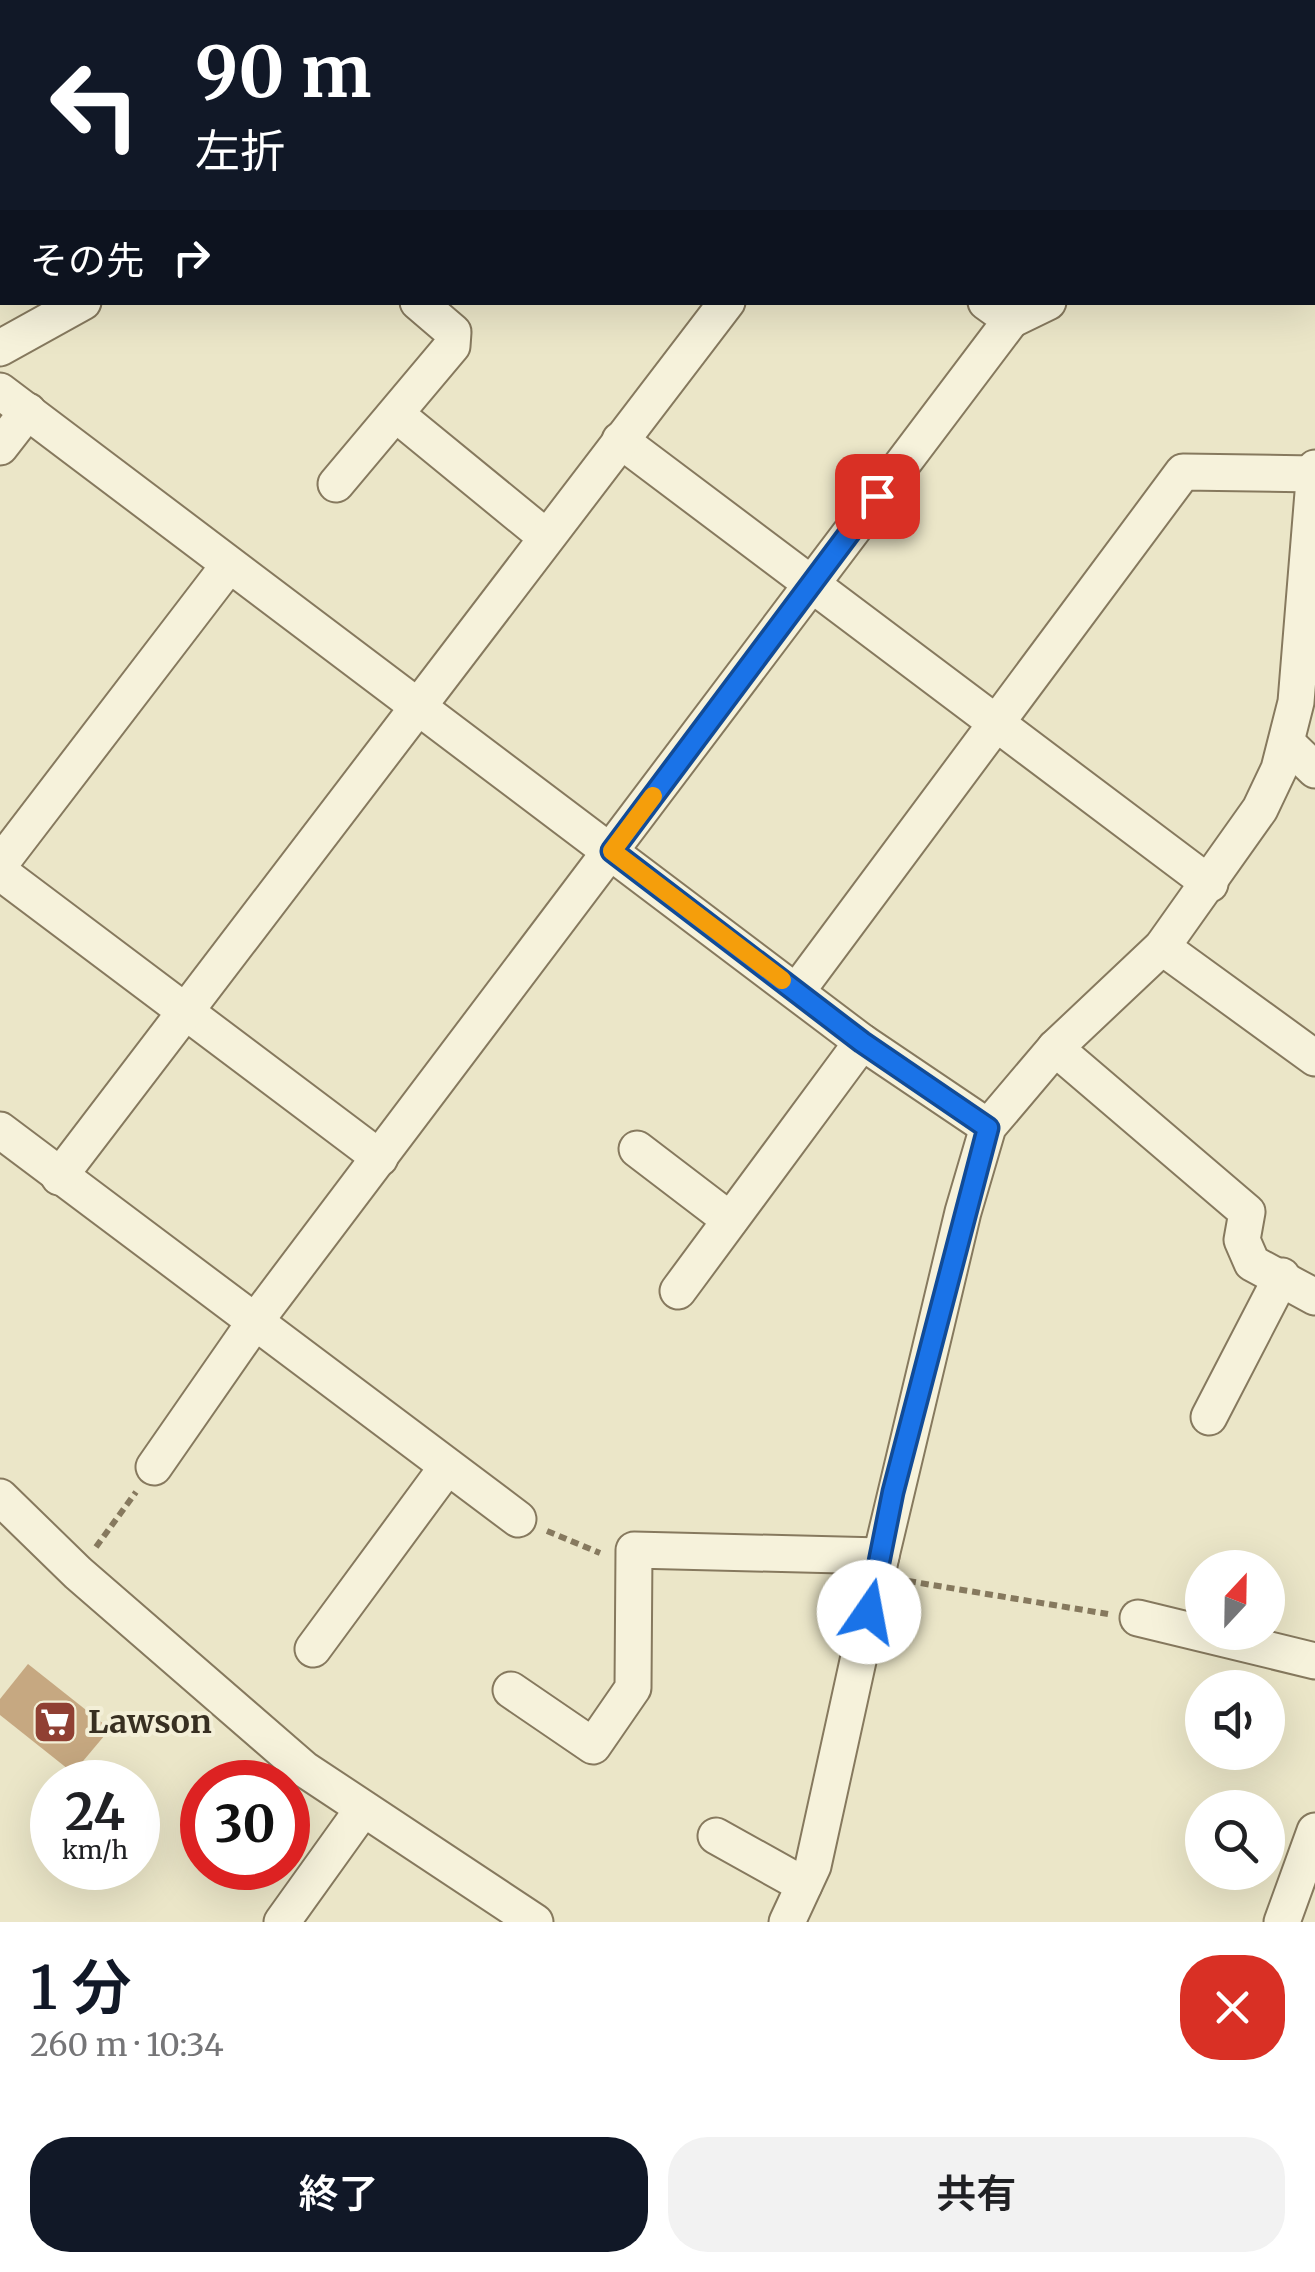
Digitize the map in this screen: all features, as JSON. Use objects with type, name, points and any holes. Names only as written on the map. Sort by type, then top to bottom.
[{"type":"street","points":[[0,348],[78,305]]},
{"type":"street","points":[[336,484],[452,346],[452,332],[421,305]]},
{"type":"street","points":[[59,1177],[725,305]]},
{"type":"street","points":[[154,1467],[254,1323],[810,583],[998,311],[1031,305]]},
{"type":"street","points":[[0,448],[14,401],[862,1042],[988,1128]]},
{"type":"street","points":[[397,415],[546,537]]},
{"type":"street","points":[[620,440],[1210,884]]},
{"type":"street","points":[[787,1922],[813,1866],[879,1566],[954,1250],[988,1128],[1054,1048],[1162,946],[1260,809],[1287,743],[1296,702],[1309,610],[1314,488],[1183,472],[796,991]]},
{"type":"street","points":[[0,864],[229,565]]},
{"type":"street","points":[[1287,743],[1315,770]]},
{"type":"street","points":[[0,872],[380,1158]]},
{"type":"street","points":[[1162,946],[1315,1058]]},
{"type":"street","points":[[678,1291],[862,1042]]},
{"type":"street","points":[[1054,1048],[1247,1212],[1242,1240],[1252,1263],[1315,1297]]},
{"type":"street","points":[[0,1130],[518,1519]]},
{"type":"street","points":[[638,1149],[730,1220]]},
{"type":"street","points":[[1209,1417],[1282,1276]]},
{"type":"street","points":[[314,1650],[448,1467]]},
{"type":"street","points":[[0,1497],[78,1573],[304,1769],[534,1922]]},
{"type":"street","points":[[511,1690],[593,1746],[633,1688],[634,1550],[879,1566]]},
{"type":"street","points":[[1138,1618],[1315,1661]]},
{"type":"street","points":[[282,1922],[363,1809]]},
{"type":"street","points":[[1282,1922],[1315,1832]]},
{"type":"street","points":[[716,1836],[804,1885]]},
{"type":"path","points":[[78,1573],[154,1467]]},
{"type":"path","points":[[518,1519],[635,1568]]},
{"type":"path","points":[[879,1566],[1138,1618]]},
{"type":"building","name":"Lawson","points":[[28,1664],[110,1729],[84,1760],[57,1760],[0,1715],[0,1699]]},
{"type":"slow traffic","points":[[653,796],[612,851],[782,980]]},
{"type":"place","name":"Lawson","points":[[55,1722]]},
{"type":"route","points":[[869,1612],[893,1492],[988,1128],[862,1042],[612,851],[877,496]]}]
